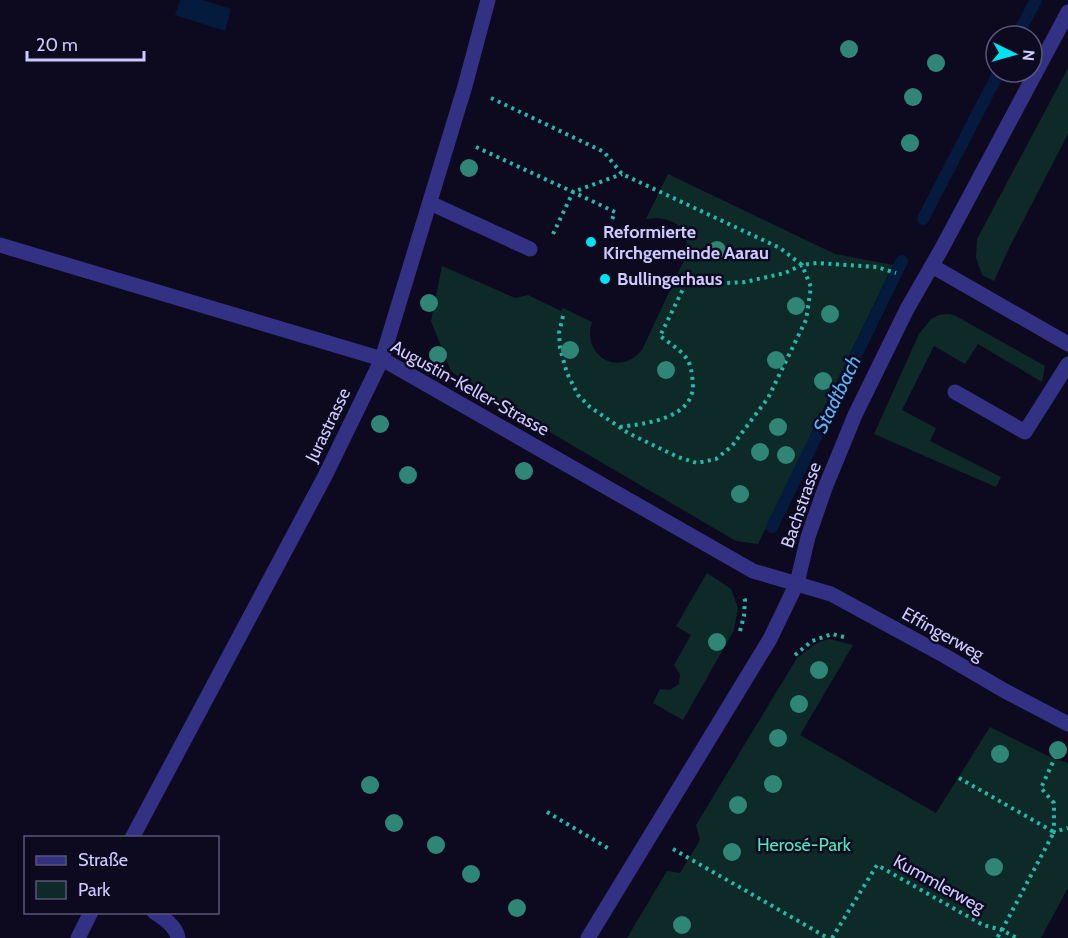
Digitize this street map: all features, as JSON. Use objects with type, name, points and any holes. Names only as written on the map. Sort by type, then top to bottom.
[{"type":"street","name":"Jurastrasse","points":[[133,836],[325,476],[382,359],[465,86],[488,0]]},
{"type":"street","name":"Bachstrasse","points":[[588,938],[770,639],[797,583],[808,537],[818,508],[855,415],[907,309],[1068,12]]},
{"type":"street","points":[[430,203],[530,249]]},
{"type":"street","name":"Augustin-Keller-Strasse","points":[[0,245],[382,359],[753,571],[797,583]]},
{"type":"street","points":[[932,266],[1068,344]]},
{"type":"street","points":[[955,392],[1025,432],[1068,364]]},
{"type":"street","name":"Effingerweg","points":[[797,583],[831,594],[1068,724]]},
{"type":"street","points":[[78,938],[90,914]]},
{"type":"street","points":[[157,914],[165,919],[177,933],[178,938]]},
{"type":"path","points":[[465,86],[604,152],[622,174],[780,248],[802,265],[811,287],[806,320],[768,399],[732,446],[716,459],[697,463],[628,433],[590,407],[578,395],[567,373],[560,348],[559,333],[563,316]]},
{"type":"path","points":[[450,135],[615,212],[611,222]]},
{"type":"path","points":[[550,242],[573,192],[622,174]]},
{"type":"path","points":[[619,427],[650,423],[670,417],[685,405],[693,391],[688,361],[660,336],[686,283],[745,282],[785,273],[802,265],[817,263],[877,267],[904,276]]},
{"type":"path","points":[[737,640],[745,608],[745,600],[739,591]]},
{"type":"path","points":[[794,656],[812,641],[832,634],[847,637],[858,643]]},
{"type":"path","points":[[1002,930],[1054,832],[1054,803],[1041,788],[1063,744]]},
{"type":"path","points":[[1049,746],[1068,754]]},
{"type":"path","points":[[959,778],[1054,832],[1068,828]]},
{"type":"path","points":[[547,812],[615,852]]},
{"type":"path","name":"Kummlerweg","points":[[651,835],[830,938],[877,865],[983,925],[1002,930],[1017,938]]},
{"type":"path","name":"Kummlerweg","points":[[997,938],[1002,930]]},
{"type":"green space","points":[[1068,68],[1068,134],[994,281],[982,275],[976,257],[977,239]]},
{"type":"green space","points":[[668,174],[835,254],[893,265],[758,544],[736,541],[469,385],[451,371],[431,321],[442,266],[515,298],[528,295],[561,311],[563,308],[592,322],[590,334],[592,345],[604,359],[623,362],[633,358],[642,350],[686,256],[686,238],[678,225],[664,219],[646,219]]},
{"type":"green space","points":[[947,314],[954,315],[1045,366],[1042,382],[978,344],[965,364],[934,346],[902,410],[936,428],[930,441],[1001,477],[996,487],[874,434],[919,334],[931,319]]},
{"type":"green space","points":[[707,573],[731,589],[738,608],[734,630],[683,720],[653,703],[660,689],[670,690],[679,684],[680,674],[674,665],[691,635],[676,626]]},
{"type":"green space","name":"Herosé-Park","points":[[829,639],[853,645],[800,735],[936,813],[990,727],[1050,757],[1068,763],[1068,888],[1041,938],[627,938],[667,871],[680,873],[700,840],[696,825],[797,658],[817,643]]},
{"type":"water","points":[[180,0],[203,0],[231,9],[225,31],[175,15]]},
{"type":"waterway","name":"Stadtbach","points":[[1023,24],[1036,0]]},
{"type":"waterway","name":"Stadtbach","points":[[923,219],[993,84]]},
{"type":"waterway","name":"Stadtbach","points":[[772,527],[902,261]]},
{"type":"place","name":"Reformierte Kirchgemeinde Aarau","points":[[591,242]]},
{"type":"place","name":"Bullingerhaus","points":[[605,279]]}]
